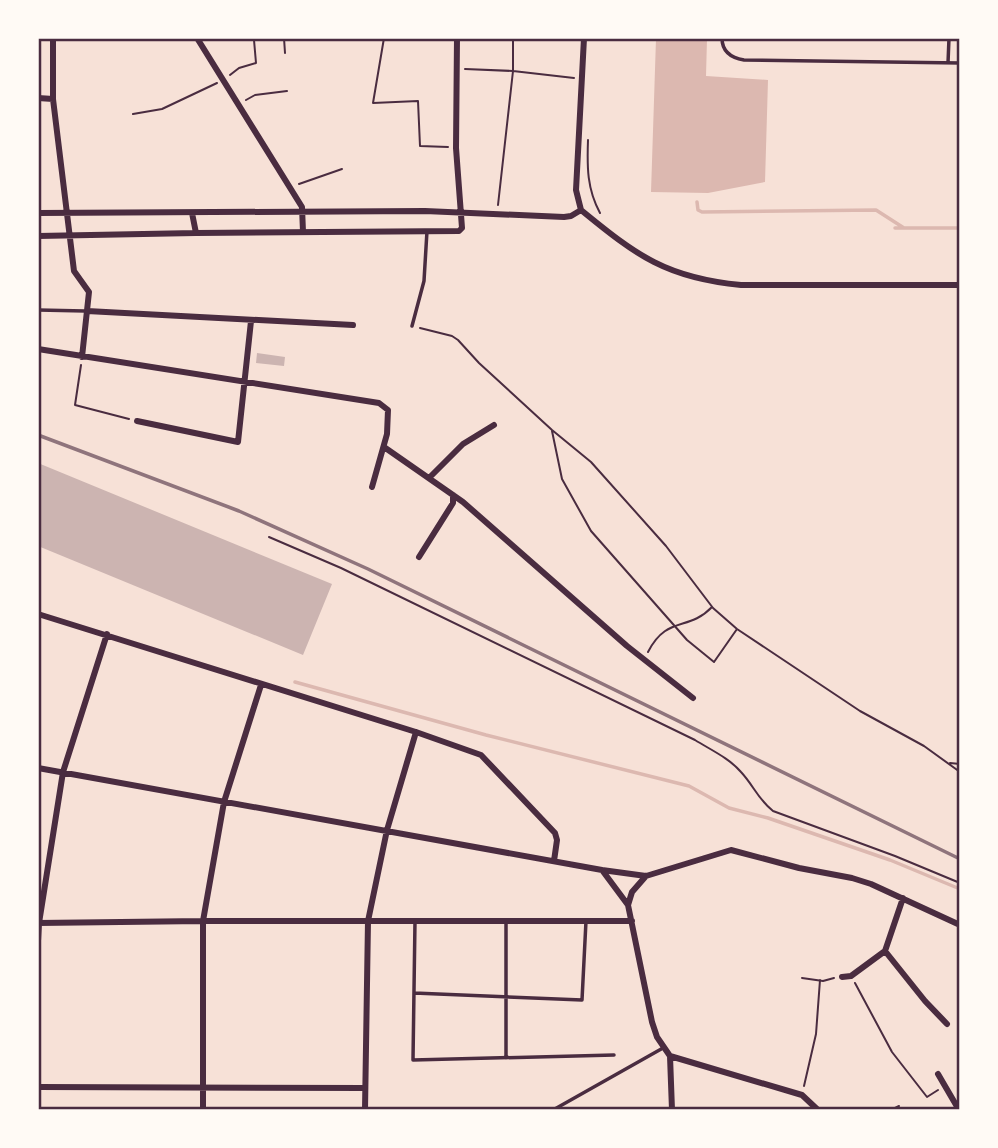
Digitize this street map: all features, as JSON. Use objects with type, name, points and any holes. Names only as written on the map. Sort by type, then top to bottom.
[{"type":"street","points":[[52,38],[53,99],[74,271],[88,288],[82,357]]},
{"type":"street","points":[[197,38],[291,187],[303,212],[303,232]]},
{"type":"street","points":[[38,236],[459,231],[462,228],[462,213],[456,148],[457,38]]},
{"type":"street","points":[[584,38],[576,190],[581,210],[628,247],[660,267],[713,282],[741,285],[960,285]]},
{"type":"street","points":[[38,98],[53,99]]},
{"type":"street","points":[[38,213],[462,213],[564,217],[581,210]]},
{"type":"street","points":[[192,213],[196,233]]},
{"type":"street","points":[[87,311],[353,325]]},
{"type":"street","points":[[137,421],[239,442],[251,321]]},
{"type":"street","points":[[38,349],[379,403],[388,410],[384,447],[372,487]]},
{"type":"street","points":[[429,478],[463,444],[494,425]]},
{"type":"street","points":[[384,447],[453,495],[693,698]]},
{"type":"street","points":[[419,557],[453,503],[453,495]]},
{"type":"street","points":[[38,614],[416,732],[481,755],[555,833],[557,840],[554,861]]},
{"type":"street","points":[[38,941],[63,772],[107,634]]},
{"type":"street","points":[[203,1110],[204,921],[224,802],[261,685]]},
{"type":"street","points":[[365,1110],[368,921],[387,830],[416,732]]},
{"type":"street","points":[[38,768],[646,876],[730,850],[799,868],[852,878],[960,925]]},
{"type":"street","points":[[602,870],[628,905],[652,1022],[663,1048],[670,1056],[802,1095],[818,1110]]},
{"type":"street","points":[[628,905],[632,892],[646,876]]},
{"type":"street","points":[[842,977],[851,976],[886,951],[902,898]]},
{"type":"street","points":[[39,923],[632,921]]},
{"type":"street","points":[[886,951],[925,1001],[947,1024]]},
{"type":"street","points":[[670,1056],[672,1110]]},
{"type":"street","points":[[938,1074],[959,1110]]},
{"type":"street","points":[[38,1087],[365,1088]]},
{"type":"lane","points":[[722,38],[727,52],[735,59],[744,60],[960,63]]},
{"type":"lane","points":[[948,63],[949,38]]},
{"type":"lane","points":[[412,326],[424,281],[427,232]]},
{"type":"lane","points":[[38,310],[87,311]]},
{"type":"lane","points":[[415,921],[413,1060],[614,1055]]},
{"type":"lane","points":[[414,993],[582,1000],[586,921]]},
{"type":"lane","points":[[506,922],[506,1058]]},
{"type":"lane","points":[[553,1110],[663,1048]]},
{"type":"path","points":[[133,114],[162,109],[222,81],[239,68],[257,63],[254,40],[270,38]]},
{"type":"path","points":[[284,38],[285,53]]},
{"type":"path","points":[[383,38],[373,103],[418,101],[420,146],[456,148]]},
{"type":"path","points":[[497,214],[513,71],[513,38]]},
{"type":"path","points":[[457,69],[513,71],[582,79]]},
{"type":"path","points":[[238,103],[255,95],[286,91]]},
{"type":"path","points":[[589,131],[588,180],[598,211],[605,221]]},
{"type":"path","points":[[291,187],[342,169]]},
{"type":"path","points":[[412,326],[458,340],[478,363],[592,462],[666,546],[713,607],[737,629],[860,711],[924,746],[960,772]]},
{"type":"path","points":[[82,357],[75,405],[137,421]]},
{"type":"path","points":[[552,430],[562,479],[591,531],[687,640],[714,662],[737,629]]},
{"type":"path","points":[[269,537],[341,568],[695,740],[738,769],[751,783],[761,801],[773,811],[960,883]]},
{"type":"path","points":[[644,659],[658,635],[675,626],[696,620],[713,607]]},
{"type":"path","points":[[947,763],[960,764]]},
{"type":"path","points":[[851,976],[892,1052],[927,1097],[945,1086]]},
{"type":"path","points":[[802,978],[820,980],[842,977]]},
{"type":"path","points":[[802,1095],[816,1034],[820,980]]},
{"type":"path","points":[[891,1110],[899,1107]]},
{"type":"shaded area","points":[[656,39],[707,39],[706,76],[768,80],[765,182],[708,193],[651,192]]},
{"type":"building","points":[[257,353],[285,357],[284,366],[256,363]]},
{"type":"building","points":[[38,463],[332,584],[303,655],[38,546]]},
{"type":"waterway","points":[[697,202],[698,210],[702,212],[876,210],[904,228]]},
{"type":"waterway","points":[[895,228],[960,228]]},
{"type":"waterway","points":[[295,682],[486,735],[689,786],[729,808],[768,818],[890,860],[960,889]]},
{"type":"railway","points":[[38,435],[239,511],[368,569],[960,859]]}]
